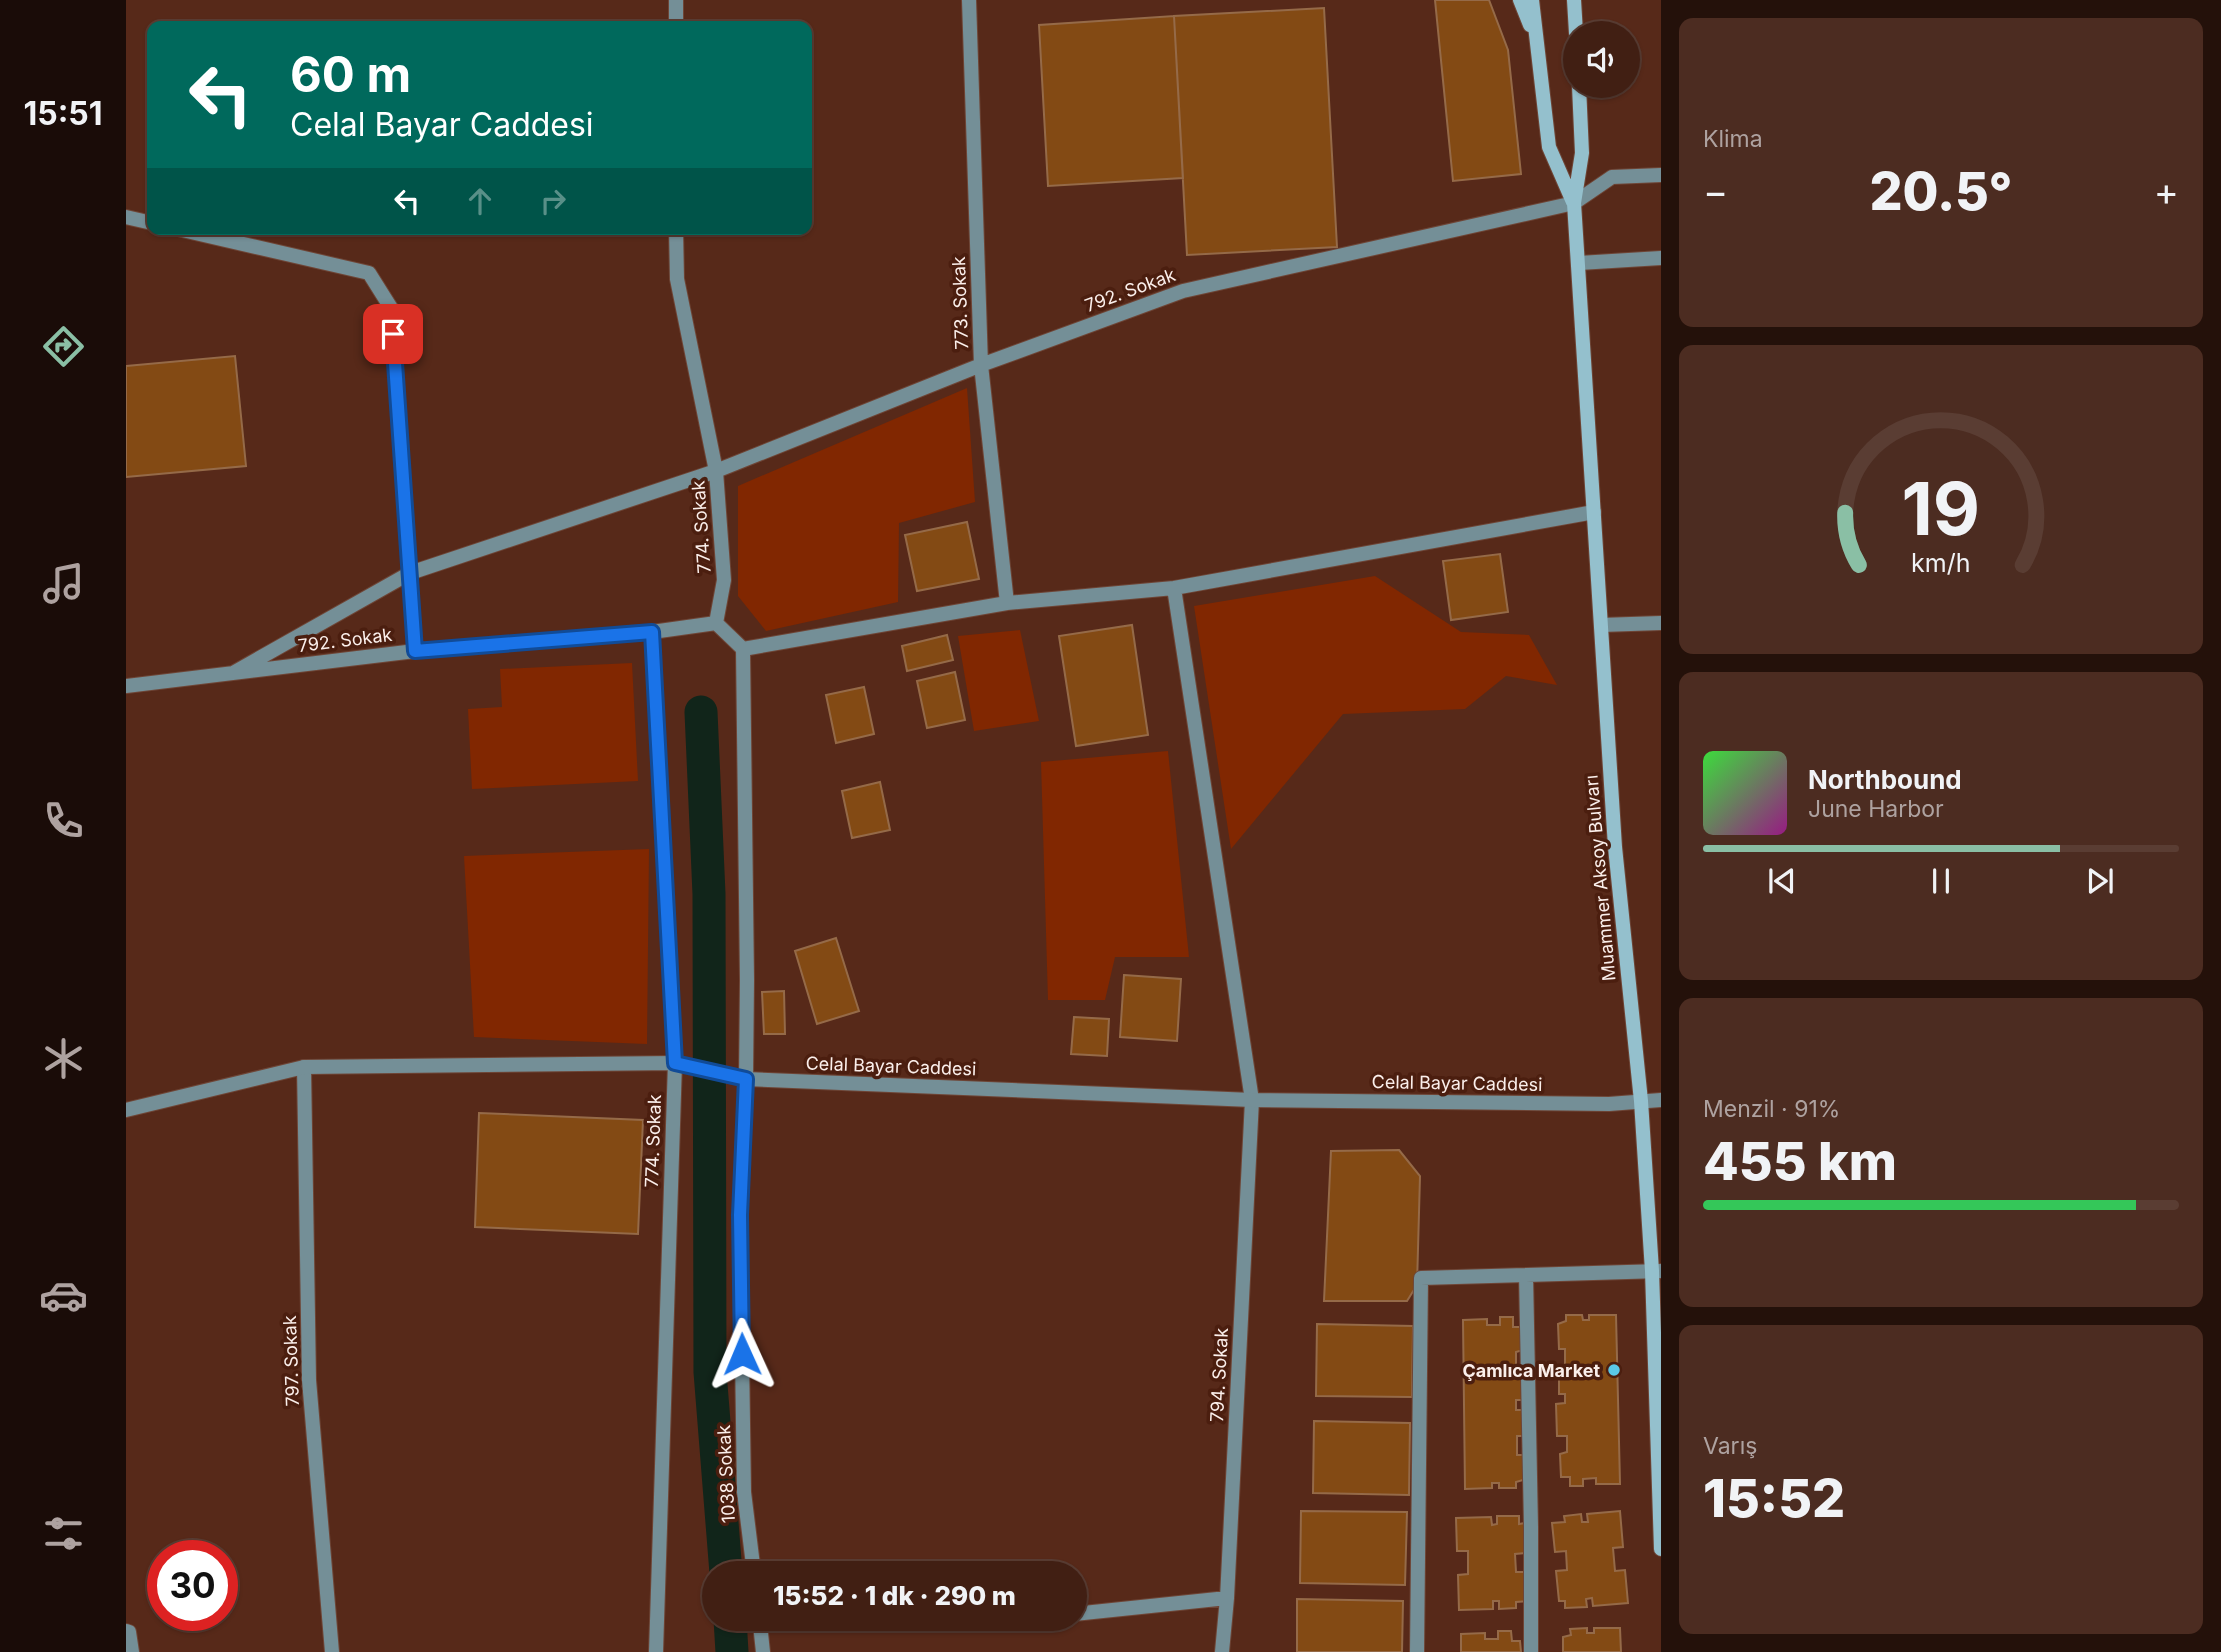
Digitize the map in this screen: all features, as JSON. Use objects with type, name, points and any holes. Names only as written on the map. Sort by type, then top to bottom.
[{"type":"main road","points":[[1520,0],[1539,45]]},
{"type":"main road","name":"Muammer Aksoy Bulvarı","points":[[1532,0],[1549,147],[1574,203]]},
{"type":"main road","points":[[1574,0],[1575,21]]},
{"type":"main road","name":"Muammer Aksoy Bulvarı","points":[[1579,98],[1582,153],[1574,203],[1615,848],[1657,1271],[1661,1549]]},
{"type":"street","points":[[676,0],[676,21]]},
{"type":"street","name":"773. Sokak","points":[[969,0],[981,365],[1007,603]]},
{"type":"street","points":[[1574,203],[1612,177],[1661,175]]},
{"type":"street","name":"792. Sokak","points":[[233,673],[410,573],[716,471],[981,365],[1183,291],[1574,203]]},
{"type":"street","points":[[126,217],[147,222]]},
{"type":"street","points":[[203,235],[369,273],[391,308],[415,651]]},
{"type":"street","name":"774. Sokak","points":[[676,235],[677,279],[716,471],[724,580],[716,623]]},
{"type":"street","points":[[1578,263],[1661,258]]},
{"type":"street","points":[[652,632],[716,623],[743,649],[1007,603],[1174,588],[1594,512]]},
{"type":"street","name":"794. Sokak","points":[[1174,588],[1252,1100],[1222,1652]]},
{"type":"street","points":[[1601,625],[1661,623]]},
{"type":"street","name":"792. Sokak","points":[[126,686],[415,651],[652,632]]},
{"type":"street","name":"774. Sokak","points":[[652,632],[675,1063],[656,1652]]},
{"type":"street","name":"1038 Sokak","points":[[743,649],[746,1079],[740,1215],[744,1492],[753,1561]]},
{"type":"street","name":"Celal Bayar Caddesi","points":[[126,1110],[304,1067],[675,1063],[746,1079],[1252,1100],[1609,1104],[1661,1100]]},
{"type":"street","name":"797. Sokak","points":[[304,1067],[309,1380],[332,1652]]},
{"type":"street","points":[[1417,1652],[1421,1278],[1657,1271]]},
{"type":"street","points":[[1526,1275],[1531,1652]]},
{"type":"street","points":[[1087,1613],[1227,1598]]},
{"type":"street","points":[[126,1631],[129,1632],[132,1652]]},
{"type":"street","points":[[760,1631],[763,1652]]},
{"type":"shaded area","points":[[967,388],[975,502],[899,523],[898,602],[766,631],[738,596],[738,486]]},
{"type":"shaded area","points":[[1375,576],[1461,632],[1529,635],[1557,685],[1506,676],[1465,709],[1343,714],[1231,849],[1194,606]]},
{"type":"shaded area","points":[[1020,630],[1039,721],[974,731],[958,636]]},
{"type":"shaded area","points":[[632,663],[638,781],[472,789],[468,709],[502,707],[500,669]]},
{"type":"shaded area","points":[[1168,751],[1189,957],[1115,957],[1105,1000],[1048,1000],[1041,762]]},
{"type":"shaded area","points":[[649,849],[647,1044],[474,1037],[464,856]]},
{"type":"building","points":[[1435,0],[1489,0],[1508,50],[1521,174],[1453,181]]},
{"type":"building","points":[[1324,8],[1337,247],[1187,255],[1174,16]]},
{"type":"building","points":[[1174,16],[1183,178],[1048,186],[1039,25]]},
{"type":"building","points":[[235,356],[246,466],[126,477],[126,366]]},
{"type":"building","points":[[967,522],[979,579],[917,591],[905,535]]},
{"type":"building","points":[[1500,554],[1508,612],[1451,620],[1443,561]]},
{"type":"building","points":[[1132,625],[1148,735],[1076,746],[1059,636]]},
{"type":"building","points":[[947,635],[953,660],[907,671],[902,646]]},
{"type":"building","points":[[955,672],[965,720],[927,728],[917,681]]},
{"type":"building","points":[[864,687],[874,734],[836,743],[826,695]]},
{"type":"building","points":[[880,782],[890,830],[852,838],[842,791]]},
{"type":"building","points":[[836,938],[859,1011],[817,1024],[795,951]]},
{"type":"building","points":[[1124,975],[1181,979],[1177,1041],[1120,1037]]},
{"type":"building","points":[[784,991],[785,1034],[764,1034],[762,992]]},
{"type":"building","points":[[1074,1017],[1109,1019],[1107,1056],[1071,1054]]},
{"type":"building","points":[[479,1113],[643,1120],[638,1234],[475,1227]]},
{"type":"building","points":[[1399,1150],[1420,1176],[1417,1285],[1407,1301],[1324,1301],[1331,1151]]},
{"type":"building","points":[[1566,1315],[1582,1315],[1583,1320],[1589,1320],[1589,1315],[1616,1315],[1620,1484],[1596,1484],[1596,1478],[1583,1479],[1583,1486],[1570,1486],[1570,1477],[1561,1477],[1560,1454],[1567,1452],[1567,1436],[1557,1436],[1556,1404],[1565,1403],[1565,1394],[1559,1394],[1559,1368],[1565,1368],[1565,1349],[1559,1349],[1558,1324],[1566,1321]]},
{"type":"building","points":[[1500,1317],[1513,1317],[1513,1327],[1522,1327],[1523,1350],[1516,1352],[1516,1368],[1525,1368],[1526,1400],[1516,1400],[1516,1410],[1523,1410],[1523,1436],[1517,1436],[1517,1455],[1523,1455],[1523,1480],[1516,1482],[1516,1488],[1499,1488],[1499,1483],[1492,1483],[1492,1488],[1465,1489],[1463,1320],[1487,1319],[1487,1325],[1500,1325]]},
{"type":"building","points":[[1317,1324],[1413,1326],[1412,1397],[1316,1396]]},
{"type":"building","points":[[1314,1421],[1410,1423],[1409,1495],[1313,1493]]},
{"type":"building","points":[[1301,1511],[1407,1512],[1405,1585],[1300,1583]]},
{"type":"building","points":[[1620,1511],[1623,1547],[1613,1548],[1615,1571],[1625,1570],[1628,1603],[1593,1606],[1592,1598],[1586,1599],[1587,1607],[1565,1608],[1565,1601],[1559,1601],[1556,1571],[1567,1570],[1566,1551],[1555,1552],[1552,1523],[1565,1522],[1564,1516],[1581,1514],[1582,1522],[1588,1522],[1587,1514]]},
{"type":"building","points":[[1497,1516],[1519,1516],[1519,1524],[1525,1523],[1526,1553],[1515,1554],[1516,1572],[1527,1572],[1528,1601],[1516,1602],[1516,1608],[1499,1609],[1499,1601],[1493,1601],[1493,1609],[1459,1610],[1458,1575],[1468,1574],[1468,1551],[1457,1551],[1456,1518],[1491,1517],[1492,1525],[1497,1524]]},
{"type":"building","points":[[1297,1599],[1403,1601],[1402,1652],[1297,1652]]},
{"type":"building","points":[[1587,1628],[1587,1633],[1594,1633],[1594,1628],[1620,1628],[1621,1652],[1563,1652],[1563,1637],[1571,1635],[1570,1629]]},
{"type":"building","points":[[1498,1631],[1511,1631],[1512,1641],[1520,1641],[1521,1652],[1461,1652],[1461,1634],[1485,1633],[1485,1639],[1498,1639]]},
{"type":"waterway","points":[[701,712],[709,894],[710,1372],[725,1561]]},
{"type":"waterway","points":[[731,1631],[732,1652]]},
{"type":"place","name":"Çamlıca Market","points":[[1614,1370]]},
{"type":"route","points":[[393,334],[415,651],[652,632],[675,1063],[746,1079],[740,1215],[742,1354]]}]
